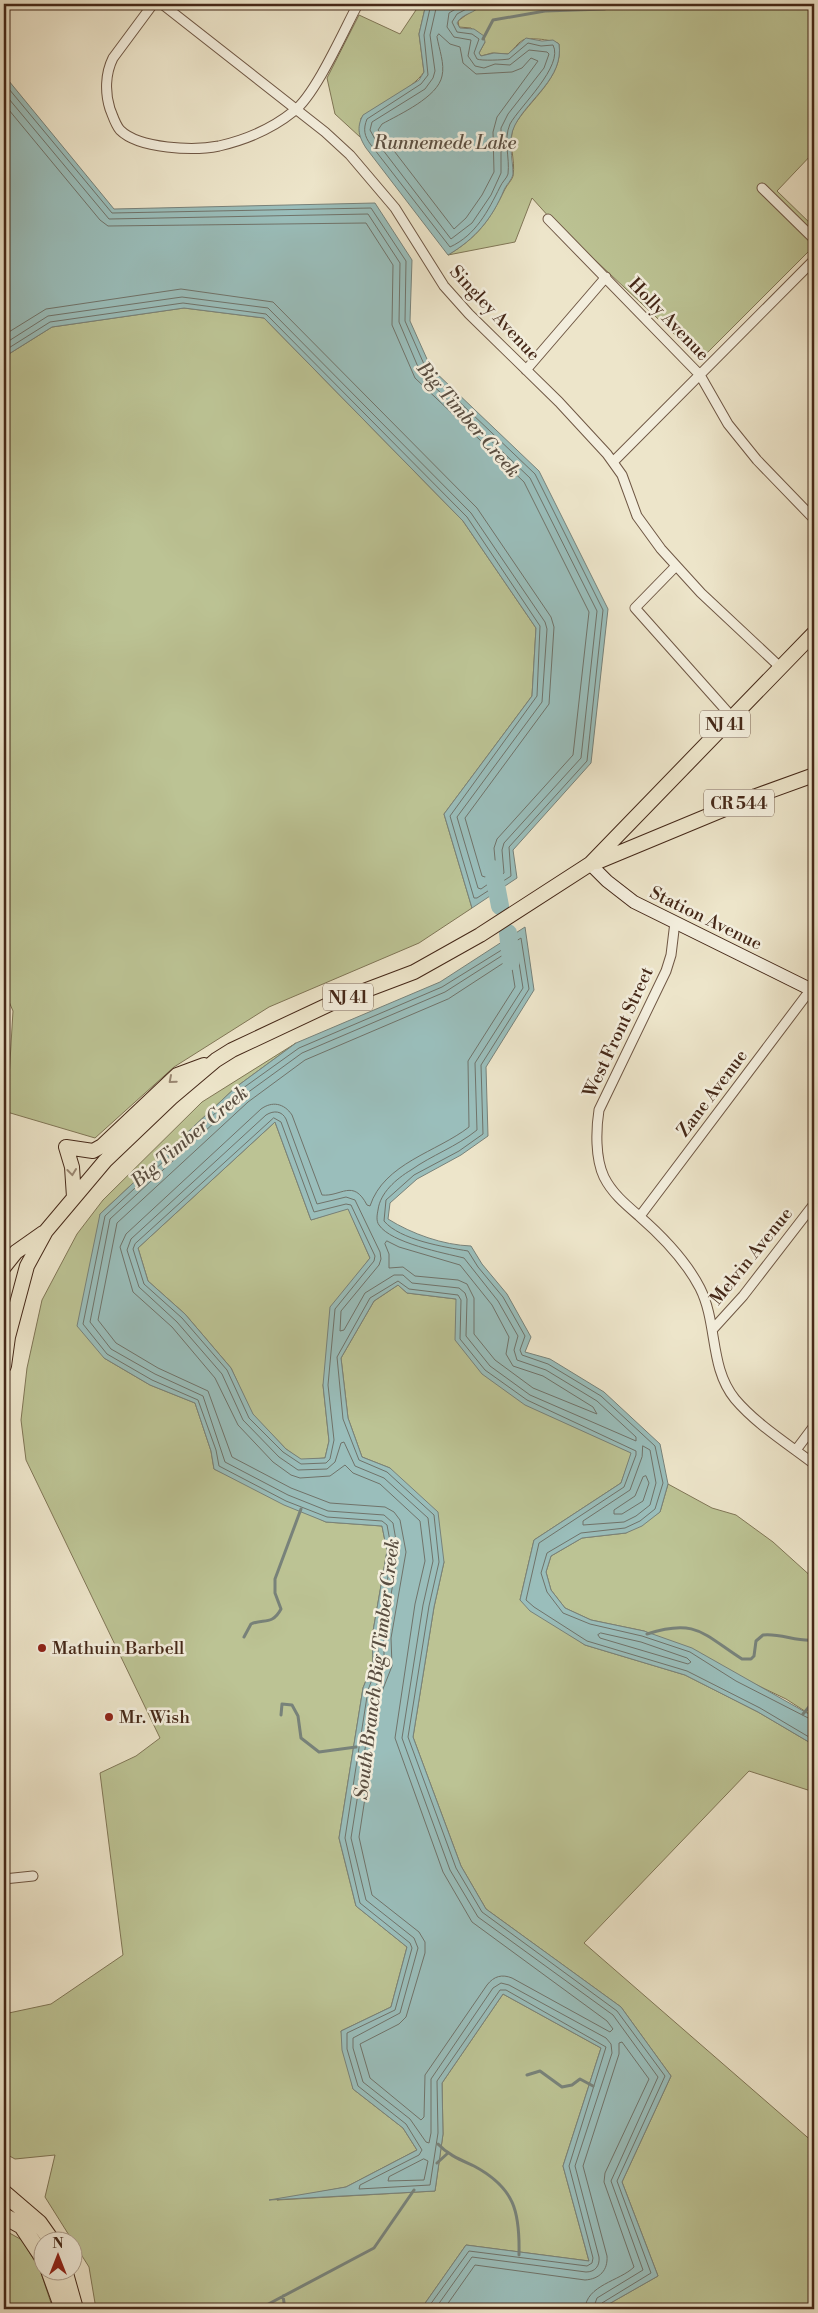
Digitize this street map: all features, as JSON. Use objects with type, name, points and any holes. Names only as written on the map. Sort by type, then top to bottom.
[{"type":"highway","points":[[4,2192],[11,2205],[39,2223],[44,2230]]},
{"type":"highway","points":[[4,2216],[22,2226],[32,2241]]},
{"type":"highway","points":[[53,2280],[63,2309]]},
{"type":"highway","points":[[67,2280],[75,2309]]},
{"type":"main road","name":"NJ 41","points":[[4,1366],[5,1336],[27,1266],[46,1231],[104,1161],[171,1098],[216,1060],[232,1050],[332,1003],[414,972],[480,934],[590,864],[814,633]]},
{"type":"main road","name":"CR 544","points":[[590,864],[814,775]]},
{"type":"main road","points":[[637,815],[636,822],[642,831],[664,834]]},
{"type":"main road","points":[[74,1197],[72,1167],[66,1148],[93,1150],[102,1146],[177,1075],[216,1060]]},
{"type":"main road","points":[[4,1267],[16,1252],[46,1231]]},
{"type":"street","points":[[153,4],[108,68],[106,95],[114,120],[128,136],[168,148],[219,146],[276,124],[296,110],[311,92],[358,4]]},
{"type":"street","name":"Singley Avenue","points":[[162,4],[326,132],[350,155],[395,208],[444,286],[560,402],[613,462],[630,494],[637,516],[676,566],[780,667]]},
{"type":"street","points":[[762,188],[814,239]]},
{"type":"street","name":"Holly Avenue","points":[[548,219],[700,375],[714,402],[756,460],[814,519]]},
{"type":"street","points":[[613,462],[814,260]]},
{"type":"street","points":[[526,370],[606,277]]},
{"type":"street","points":[[676,566],[635,608],[732,717]]},
{"type":"street","name":"Station Avenue","points":[[590,864],[607,881],[634,902],[813,990]]},
{"type":"street","name":"West Front Street","points":[[675,922],[671,955],[666,971],[599,1110],[597,1122],[599,1158],[603,1175],[610,1188],[666,1243],[699,1287],[707,1303],[713,1329],[718,1367],[724,1384],[736,1400],[814,1464]]},
{"type":"street","name":"Zane Avenue","points":[[640,1216],[813,990]]},
{"type":"street","name":"Melvin Avenue","points":[[713,1329],[743,1296],[814,1204]]},
{"type":"street","points":[[796,1450],[814,1426]]},
{"type":"street","points":[[4,1879],[33,1876]]},
{"type":"green space","points":[[420,4],[426,4],[419,34],[424,72],[403,91],[361,118],[360,137],[335,114],[327,78],[359,15],[400,34]]},
{"type":"green space","points":[[481,4],[814,4],[814,152],[777,191],[814,227],[814,246],[701,359],[550,218],[532,198],[515,242],[448,255],[482,227],[512,179],[514,170],[511,138],[514,126],[551,78],[559,56],[559,44],[547,40],[526,39],[521,41],[508,54],[492,53],[481,56],[479,53],[485,42],[471,28],[459,27],[458,21]]},
{"type":"green space","points":[[184,308],[264,318],[463,521],[536,628],[532,696],[444,814],[472,908],[419,943],[269,1007],[174,1067],[95,1138],[7,1112],[13,1011],[4,990],[4,357],[52,327]]},
{"type":"green space","points":[[296,1043],[236,1087],[100,1214],[104,1358],[150,1385],[195,1403],[211,1451],[214,1469],[326,1522],[382,1526],[387,1551],[372,1637],[373,1663],[363,1688],[339,1838],[356,1906],[407,1947],[391,2007],[341,2031],[353,2089],[403,2128],[417,2150],[346,2187],[277,2200],[435,2191],[443,2134],[442,2083],[503,1994],[601,2048],[563,2166],[589,2261],[466,2245],[421,2309],[96,2309],[89,2267],[82,2256],[82,2230],[66,2230],[45,2197],[55,2155],[15,2159],[4,2153],[4,2014],[51,2004],[123,1955],[100,1773],[136,1756],[160,1738],[26,1460],[21,1420],[27,1368],[42,1300],[77,1234],[103,1200],[202,1102]]},
{"type":"green space","points":[[275,1122],[311,1220],[348,1208],[370,1258],[357,1275],[323,1385],[329,1441],[325,1458],[301,1460],[286,1449],[252,1414],[231,1368],[185,1314],[148,1281],[138,1248]]},
{"type":"green space","points":[[398,1285],[407,1293],[456,1299],[541,1411],[632,1453],[621,1483],[534,1540],[520,1600],[585,1645],[685,1675],[758,1712],[814,1745],[814,1792],[749,1771],[584,1943],[814,2143],[814,2309],[600,2309],[658,2276],[622,2182],[671,2076],[621,2007],[486,1909],[461,1866],[413,1737],[434,1607],[444,1562],[390,1468],[362,1457],[348,1418],[341,1358],[374,1301]]},
{"type":"green space","points":[[668,1484],[712,1508],[736,1515],[773,1542],[814,1579],[814,1717],[786,1699],[644,1631],[591,1620],[565,1608],[551,1590],[546,1572],[551,1556],[582,1538],[626,1533],[660,1512]]},
{"type":"green space","points":[[4,2230],[22,2240],[32,2257],[32,2280],[43,2280],[53,2309],[4,2309]]},
{"type":"water","name":"Runnemede Lake","points":[[426,4],[481,4],[476,10],[462,17],[457,23],[460,28],[474,29],[484,36],[485,42],[479,53],[481,56],[494,53],[508,54],[526,38],[542,41],[553,40],[559,44],[559,56],[551,77],[515,125],[511,137],[513,174],[511,178],[494,210],[482,227],[458,249],[448,255],[366,148],[359,132],[363,115],[419,80],[424,72],[419,34]]},
{"type":"water","points":[[4,75],[114,209],[375,203],[412,260],[410,321],[431,368],[539,471],[608,609],[591,763],[513,850],[517,878],[472,908],[444,814],[532,696],[536,628],[463,521],[264,318],[184,308],[52,327],[4,357]]},
{"type":"water","name":"South Branch Big Timber Creek","points":[[525,927],[534,990],[486,1067],[488,1136],[461,1155],[417,1179],[390,1203],[388,1219],[428,1238],[471,1246],[482,1264],[507,1294],[531,1337],[525,1352],[550,1359],[604,1392],[660,1444],[668,1484],[660,1512],[642,1526],[626,1533],[582,1538],[551,1556],[546,1572],[551,1590],[565,1608],[591,1620],[644,1631],[692,1648],[814,1717],[814,1745],[758,1712],[685,1675],[585,1645],[530,1611],[520,1600],[534,1540],[621,1483],[631,1453],[525,1405],[482,1374],[455,1340],[456,1299],[407,1293],[398,1285],[374,1301],[341,1358],[348,1418],[362,1457],[390,1468],[438,1512],[444,1562],[434,1607],[413,1737],[461,1866],[486,1909],[621,2007],[671,2076],[622,2182],[658,2276],[600,2309],[421,2309],[466,2245],[589,2261],[563,2166],[601,2048],[503,1994],[442,2083],[443,2134],[435,2191],[269,2200],[346,2187],[417,2150],[403,2128],[353,2089],[342,2050],[341,2031],[391,2007],[407,1947],[356,1906],[339,1838],[363,1688],[373,1663],[372,1637],[387,1551],[382,1526],[326,1522],[284,1505],[214,1469],[211,1451],[195,1403],[150,1385],[104,1358],[77,1326],[100,1214],[236,1087],[296,1043],[440,982]],"holes":[[[275,1122],[311,1220],[348,1209],[370,1258],[330,1307],[323,1385],[329,1441],[325,1458],[301,1459],[286,1449],[253,1414],[231,1368],[185,1314],[148,1281],[138,1248]]]},
{"type":"waterway","points":[[483,39],[493,20],[545,11],[604,9],[626,4]]},
{"type":"waterway","name":"Big Timber Creek","points":[[493,869],[500,906]]},
{"type":"waterway","name":"Big Timber Creek","points":[[508,933],[511,961]]},
{"type":"waterway","points":[[244,1637],[251,1624],[271,1620],[281,1609],[275,1593],[275,1579],[301,1509]]},
{"type":"waterway","points":[[647,1634],[664,1629],[688,1628],[708,1636],[742,1659],[751,1659],[754,1656],[756,1641],[763,1635],[814,1640]]},
{"type":"waterway","points":[[803,1714],[814,1701]]},
{"type":"waterway","name":"South Branch Big Timber Creek","points":[[281,1715],[282,1704],[292,1705],[298,1716],[301,1738],[319,1752],[356,1747]]},
{"type":"waterway","points":[[527,2075],[540,2071],[562,2087],[572,2085],[580,2079],[593,2086]]},
{"type":"waterway","points":[[438,2144],[450,2154],[488,2174],[507,2192],[516,2214],[519,2255]]},
{"type":"waterway","points":[[437,2163],[448,2153]]},
{"type":"waterway","points":[[259,2309],[374,2248],[414,2190]]},
{"type":"waterway","points":[[283,2296],[285,2309]]},
{"type":"place","name":"Mathuin Barbell","points":[[42,1648]]},
{"type":"place","name":"Mr. Wish","points":[[109,1717]]}]
